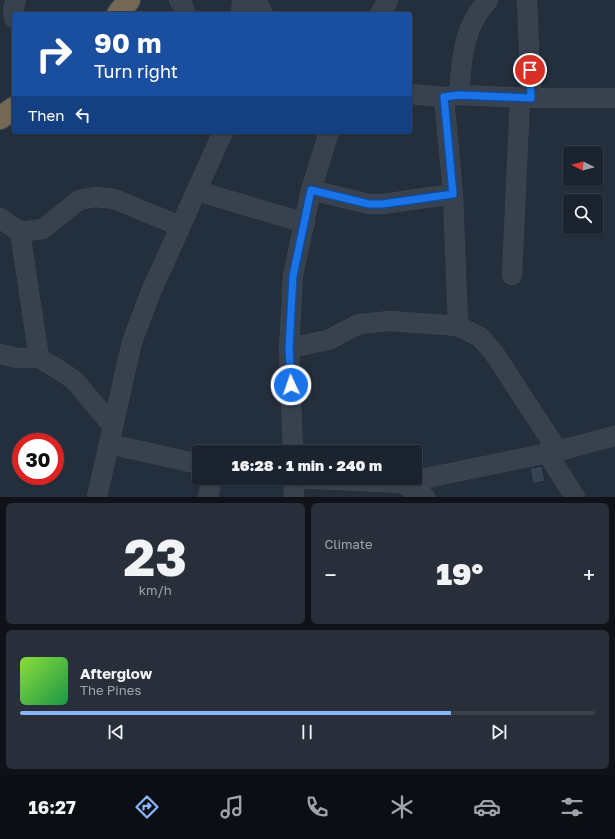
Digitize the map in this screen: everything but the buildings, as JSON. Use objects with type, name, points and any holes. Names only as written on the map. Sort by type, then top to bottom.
[{"type":"highway","points":[[120,12],[129,0]]},
{"type":"street","points":[[13,12],[16,0]]},
{"type":"street","points":[[179,0],[181,1],[185,12]]},
{"type":"street","points":[[241,12],[242,0]]},
{"type":"street","points":[[256,0],[262,12]]},
{"type":"street","points":[[381,12],[388,0]]},
{"type":"street","points":[[458,326],[451,96],[463,54],[466,37],[472,21],[488,0]]},
{"type":"street","points":[[512,275],[525,98],[528,0]]},
{"type":"street","points":[[412,94],[525,98],[615,98]]},
{"type":"street","points":[[97,497],[112,425],[132,342],[150,294],[222,134]]},
{"type":"street","points":[[293,445],[289,348],[293,276],[311,190],[328,134]]},
{"type":"street","points":[[311,190],[369,204],[383,204],[453,194]]},
{"type":"street","points":[[196,191],[305,223]]},
{"type":"street","points":[[0,218],[20,232],[43,229],[79,200],[95,197],[114,199],[180,226]]},
{"type":"street","points":[[20,232],[39,358]]},
{"type":"street","points":[[289,348],[328,340],[359,324],[390,321],[458,326],[480,337],[494,353],[552,452],[575,497]]},
{"type":"street","points":[[0,354],[17,358],[39,358],[74,380],[112,425]]},
{"type":"street","points":[[422,479],[552,452],[615,436]]},
{"type":"street","points":[[109,444],[192,462]]},
{"type":"street","points":[[208,497],[211,485]]},
{"type":"street","points":[[294,485],[294,497]]},
{"type":"street","points":[[405,485],[425,497]]},
{"type":"route","points":[[291,385],[289,348],[293,276],[311,190],[369,204],[383,204],[453,194],[444,97],[459,95],[531,98],[530,70]]}]
